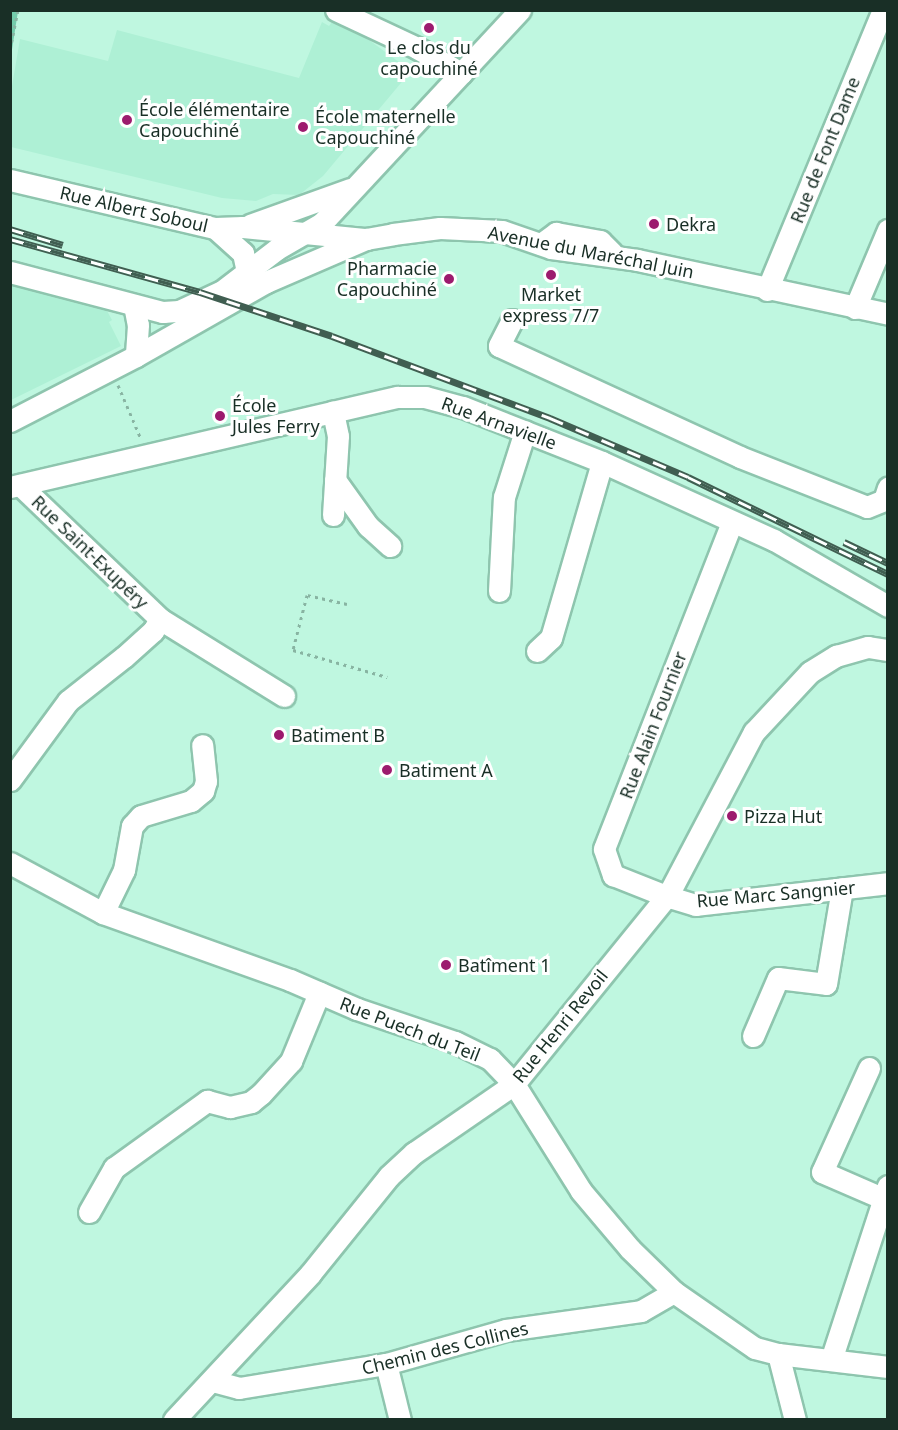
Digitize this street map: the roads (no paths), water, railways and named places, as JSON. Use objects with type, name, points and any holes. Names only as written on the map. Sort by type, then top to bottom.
[{"type":"street","points":[[336,10],[417,48],[461,73]]},
{"type":"street","points":[[222,291],[294,236],[322,223],[351,189],[520,10]]},
{"type":"street","name":"Rue de Font Dame","points":[[767,290],[883,10]]},
{"type":"street","name":"Rue Albert Soboul","points":[[10,180],[215,228],[243,227],[294,236],[366,239]]},
{"type":"street","points":[[243,227],[351,189]]},
{"type":"street","points":[[215,228],[243,253],[247,272]]},
{"type":"street","name":"Avenue du Maréchal Juin","points":[[10,421],[136,356],[266,282],[366,239],[440,228],[502,231],[540,244],[578,253],[617,257],[888,314]]},
{"type":"street","points":[[855,308],[888,230]]},
{"type":"street","points":[[10,273],[162,312],[179,311],[269,273],[295,270],[294,236]]},
{"type":"street","points":[[134,305],[138,325],[136,356]]},
{"type":"street","points":[[512,320],[499,346],[740,457],[867,507],[884,500],[888,489]]},
{"type":"street","name":"Rue Arnavielle","points":[[15,486],[333,412],[413,396],[463,407],[602,462],[774,540],[888,606]]},
{"type":"street","points":[[333,412],[338,436],[333,515]]},
{"type":"street","points":[[499,591],[504,497],[525,431]]},
{"type":"street","points":[[537,651],[550,638],[602,462]]},
{"type":"street","points":[[335,480],[368,525],[390,546]]},
{"type":"street","name":"Rue Saint-Exupéry","points":[[15,486],[160,619],[284,696]]},
{"type":"street","name":"Rue Alain Fournier","points":[[666,896],[613,875],[604,849],[732,522]]},
{"type":"street","name":"Rue Saint-Exupéry","points":[[10,780],[68,701],[124,657],[153,631],[160,619]]},
{"type":"street","name":"Rue Henri Revoil","points":[[174,1419],[213,1381],[310,1274],[388,1176],[414,1153],[514,1084],[666,896],[754,732],[810,672],[836,656],[868,647],[888,650]]},
{"type":"street","points":[[103,913],[124,870],[132,826],[141,816],[191,801],[203,791],[206,781],[202,745]]},
{"type":"street","name":"Rue Puech du Teil","points":[[10,863],[103,913],[357,1009],[455,1042],[490,1059],[514,1084],[580,1191],[630,1249],[674,1292],[755,1348],[778,1354],[888,1367]]},
{"type":"street","name":"Rue Marc Sangnier","points":[[666,896],[696,904],[888,883]]},
{"type":"street","points":[[753,1036],[778,978],[826,984],[842,888]]},
{"type":"street","points":[[89,1212],[114,1168],[207,1101],[230,1107],[251,1102],[274,1081],[291,1061],[319,993]]},
{"type":"street","points":[[831,1360],[885,1192],[822,1172],[870,1068]]},
{"type":"street","name":"Chemin des Collines","points":[[213,1381],[239,1388],[386,1364],[506,1330],[641,1311],[674,1292]]},
{"type":"street","points":[[778,1354],[795,1419]]},
{"type":"street","points":[[386,1364],[400,1419]]},
{"type":"railway","points":[[10,229],[63,245]]},
{"type":"railway","points":[[10,239],[200,292],[332,336],[550,418],[688,477],[888,574]]},
{"type":"railway","points":[[844,542],[888,563]]},
{"type":"place","name":"Le clos du capouchiné","points":[[429,28]]},
{"type":"place","name":"École élémentaire Capouchiné","points":[[127,120]]},
{"type":"place","name":"École maternelle Capouchiné","points":[[303,127]]},
{"type":"place","name":"Dekra","points":[[654,224]]},
{"type":"place","name":"Market express 7/7","points":[[551,275]]},
{"type":"place","name":"Pharmacie Capouchiné","points":[[449,279]]},
{"type":"place","name":"École Jules Ferry","points":[[220,416]]},
{"type":"place","name":"Batiment B","points":[[279,735]]},
{"type":"place","name":"Batiment A","points":[[387,770]]},
{"type":"place","name":"Pizza Hut","points":[[732,816]]},
{"type":"place","name":"Batîment 1","points":[[446,965]]}]
